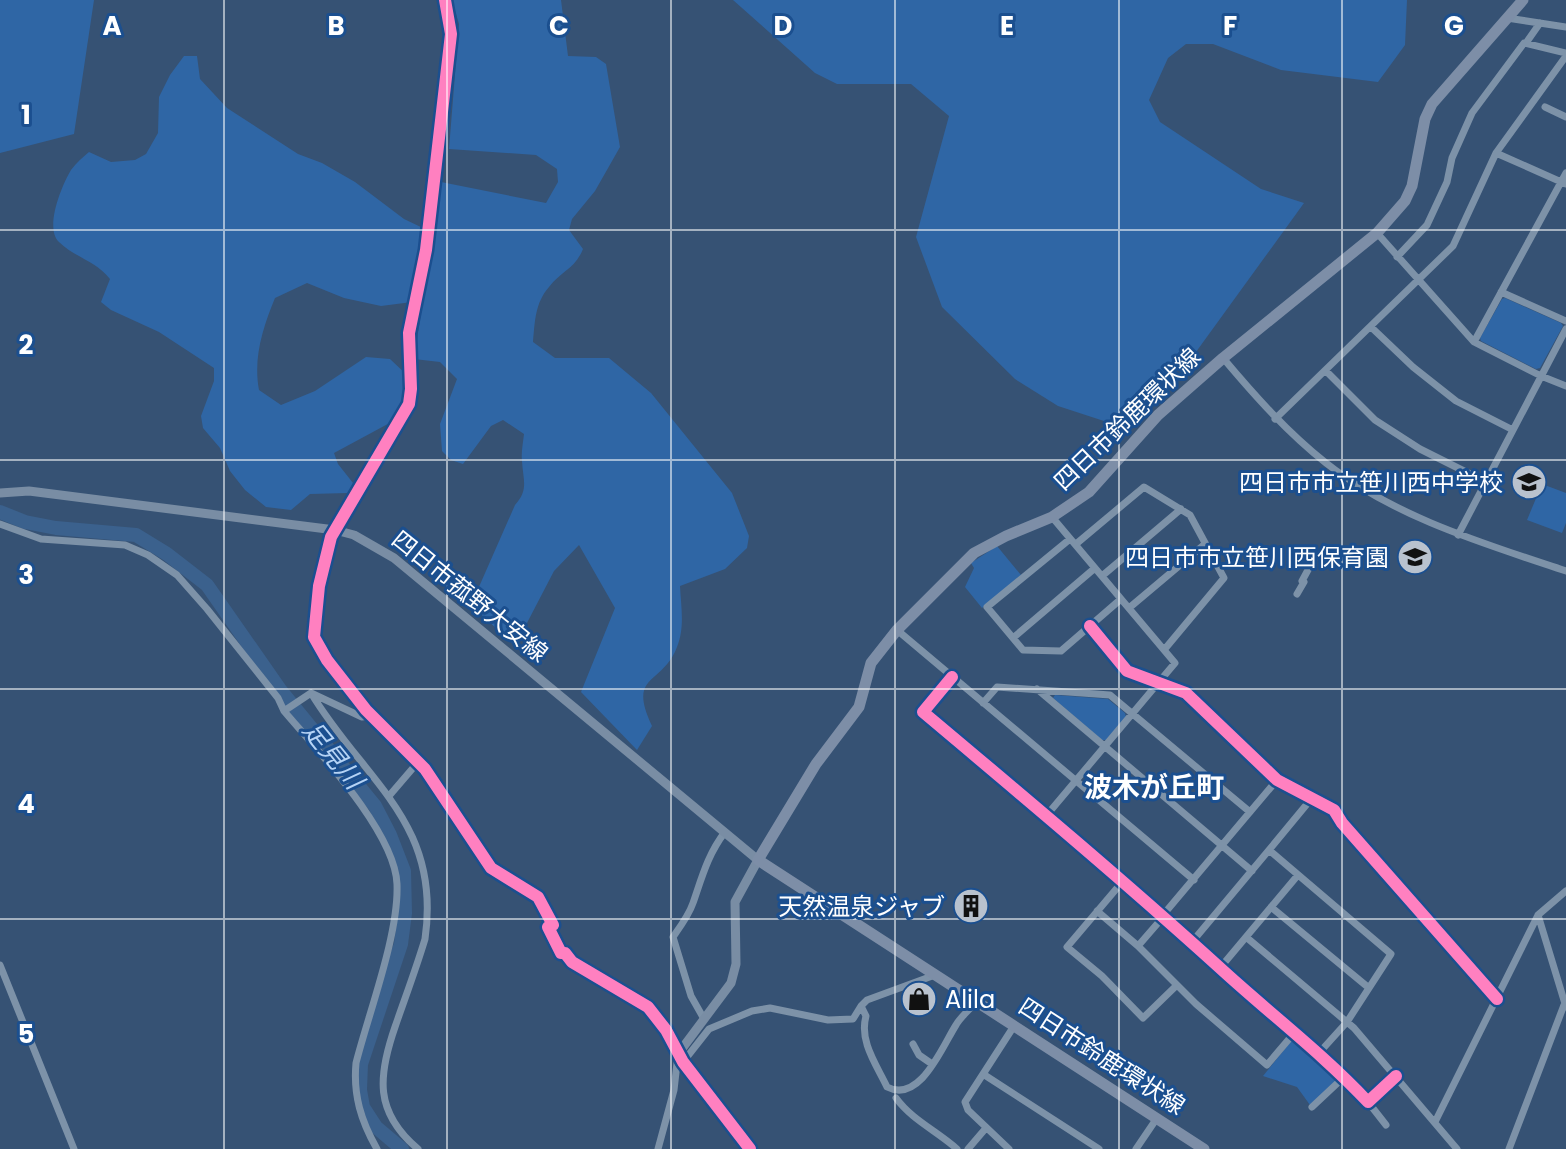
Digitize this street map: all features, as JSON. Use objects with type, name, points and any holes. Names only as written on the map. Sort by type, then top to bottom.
[{"type":"main road","name":"四日市鈴鹿環状線","points":[[1204,1149],[758,860],[816,764],[859,707],[871,663],[897,630],[974,553],[1052,517],[1089,492],[1158,415],[1377,233],[1405,201],[1412,186],[1425,119],[1432,104],[1523,0]]},
{"type":"main road","name":"四日市菰野大安線","points":[[3,492],[41,493],[335,530],[354,535],[394,558],[758,860]]},
{"type":"main road","points":[[750,1149],[681,1058],[734,976],[735,902],[758,860]]},
{"type":"street","points":[[445,0],[451,34],[435,186],[409,333],[409,404],[335,530],[323,563],[314,637],[327,660],[371,716],[421,763],[491,868],[538,897],[553,925],[548,927],[561,953],[648,1007],[658,1017],[681,1058]]},
{"type":"street","points":[[1507,18],[1566,27]]},
{"type":"street","points":[[1397,257],[1427,225],[1447,182],[1452,158],[1472,113],[1540,23]]},
{"type":"street","points":[[1275,419],[1453,246],[1496,153],[1566,54],[1526,43]]},
{"type":"street","points":[[1545,107],[1566,117]]},
{"type":"street","points":[[1496,153],[1563,183]]},
{"type":"street","points":[[1474,342],[1566,173]]},
{"type":"street","points":[[1377,233],[1474,342],[1566,386]]},
{"type":"street","points":[[1501,292],[1566,321]]},
{"type":"street","points":[[1371,327],[1413,367],[1456,401],[1513,430]]},
{"type":"street","points":[[1458,535],[1566,329]]},
{"type":"street","points":[[1223,358],[1275,419],[1328,465],[1390,503],[1458,535],[1566,571]]},
{"type":"street","points":[[1326,371],[1375,420],[1420,449],[1486,482]]},
{"type":"street","points":[[1121,599],[1061,651],[1023,650],[987,607],[1144,487],[1190,515],[1224,578],[1164,650]]},
{"type":"street","points":[[1102,576],[1181,509]]},
{"type":"street","points":[[1046,816],[1175,663],[1052,517]]},
{"type":"street","points":[[0,524],[41,539],[125,545],[148,555],[177,575],[364,808],[391,860],[397,882],[393,925],[356,1063],[354,1084],[365,1127],[377,1149]]},
{"type":"street","points":[[1129,608],[1205,544]]},
{"type":"street","points":[[1297,594],[1315,557]]},
{"type":"street","points":[[1013,638],[1095,568]]},
{"type":"street","points":[[1090,626],[1127,671],[1186,693],[1277,780],[1334,810],[1342,823],[1497,999]]},
{"type":"street","points":[[897,630],[1194,880]]},
{"type":"street","points":[[952,677],[923,712],[1164,915],[1319,1053],[1368,1102],[1386,1125]]},
{"type":"street","points":[[983,703],[997,687],[1110,695],[1250,812]]},
{"type":"street","points":[[1037,689],[1252,871]]},
{"type":"street","points":[[311,693],[362,717],[371,716]]},
{"type":"street","points":[[284,711],[311,693]]},
{"type":"street","points":[[311,693],[330,723],[389,796],[418,845],[426,876],[427,922],[417,965],[388,1045],[381,1078],[386,1106],[395,1126],[418,1149]]},
{"type":"street","points":[[389,796],[421,763]]},
{"type":"street","points":[[1138,946],[1277,780]]},
{"type":"street","points":[[1192,942],[1312,798]]},
{"type":"street","points":[[704,1019],[691,996],[673,937],[693,904],[710,852],[725,832]]},
{"type":"street","points":[[1269,850],[1391,954],[1347,1022],[1319,1053]]},
{"type":"street","points":[[1220,968],[1298,875]]},
{"type":"street","points":[[1123,881],[1067,947],[1102,976],[1143,1018],[1177,985]]},
{"type":"street","points":[[1435,1122],[1538,915],[1566,891]]},
{"type":"street","points":[[1271,907],[1369,988]]},
{"type":"street","points":[[1097,911],[1267,1065],[1295,1032]]},
{"type":"street","points":[[1509,1149],[1565,1006],[1538,915]]},
{"type":"street","points":[[1246,937],[1347,1022],[1457,1149]]},
{"type":"street","points":[[0,965],[74,1149]]},
{"type":"street","points":[[658,1149],[681,1058],[709,1029],[752,1011],[770,1008],[828,1020],[853,1019],[867,1000],[935,975]]},
{"type":"street","points":[[861,1006],[866,1016],[864,1039],[887,1087],[895,1091],[911,1087],[923,1077],[959,1020],[976,1001]]},
{"type":"street","points":[[1009,1149],[968,1110],[965,1102],[1014,1026]]},
{"type":"street","points":[[913,1044],[919,1055],[932,1064]]},
{"type":"street","points":[[983,1074],[1099,1149]]},
{"type":"street","points":[[1368,1102],[1396,1076]]},
{"type":"street","points":[[1312,1107],[1344,1077]]},
{"type":"street","points":[[896,1098],[906,1111],[934,1128],[957,1149]]},
{"type":"street","points":[[1136,1149],[1157,1118]]},
{"type":"street","points":[[968,1149],[986,1128]]},
{"type":"shaded area","points":[[0,0],[94,0],[74,134],[0,153]]},
{"type":"shaded area","points":[[452,0],[561,0],[568,56],[596,57],[606,64],[620,147],[595,191],[572,219],[569,230],[583,249],[576,261],[544,293],[536,313],[533,342],[555,358],[609,358],[651,393],[732,493],[749,536],[747,548],[725,569],[680,586],[682,617],[679,640],[671,659],[645,688],[645,709],[652,726],[637,750],[581,692],[615,608],[579,545],[554,571],[515,646],[471,605],[522,494],[524,434],[503,420],[491,426],[463,464],[451,460],[442,451],[440,424],[457,379],[440,362],[414,359],[441,182],[546,203],[558,182],[557,169],[536,155],[449,149],[459,24]]},
{"type":"shaded area","points":[[733,0],[1407,0],[1405,45],[1378,82],[1281,70],[1213,44],[1186,44],[1168,58],[1149,100],[1160,122],[1261,189],[1304,203],[1188,363],[1107,422],[1058,406],[1015,379],[942,307],[916,237],[949,116],[911,84],[837,84],[815,73]]},
{"type":"shaded area","points":[[184,56],[197,56],[200,79],[227,108],[298,154],[322,163],[355,182],[404,219],[425,229],[412,302],[381,306],[344,298],[307,283],[275,298],[263,331],[257,366],[259,390],[281,405],[315,391],[366,357],[390,359],[408,376],[397,419],[334,453],[338,464],[353,483],[348,493],[310,494],[291,510],[266,507],[245,490],[230,471],[220,448],[203,428],[201,416],[214,381],[214,368],[159,332],[111,310],[101,302],[110,279],[65,247],[55,236],[54,217],[59,196],[71,170],[82,158],[89,152],[111,162],[135,160],[146,154],[158,133],[159,97]]},
{"type":"shaded area","points":[[1505,298],[1563,326],[1540,368],[1536,369],[1481,341]]},
{"type":"shaded area","points":[[1542,484],[1566,493],[1566,523],[1562,533],[1527,520]]},
{"type":"shaded area","points":[[997,546],[1021,575],[982,608],[965,587],[974,568],[971,563]]},
{"type":"shaded area","points":[[1055,695],[1108,699],[1126,717],[1106,740],[1102,740],[1053,698]]},
{"type":"shaded area","points":[[1293,1039],[1297,1039],[1340,1078],[1310,1105],[1297,1087],[1263,1076]]},
{"type":"waterway","name":"足見川","points":[[0,512],[25,522],[56,528],[136,535],[207,585],[281,691],[375,806],[404,871],[405,913],[401,944],[361,1064],[360,1090],[363,1107],[376,1127],[402,1149]]},
{"type":"cycle path","points":[[445,0],[451,34],[426,250],[409,333],[409,404],[331,537],[319,586],[314,637],[327,660],[366,710],[425,769],[491,868],[538,897],[553,925],[548,927],[561,953],[648,1007],[666,1030],[683,1062],[750,1149]]},
{"type":"cycle path","points":[[1090,626],[1127,671],[1186,693],[1277,780],[1334,810],[1342,823],[1497,999]]},
{"type":"cycle path","points":[[952,677],[923,712],[1146,902],[1314,1050],[1368,1102],[1396,1076]]},
{"type":"place","name":"四日市市立笹川西中学校","points":[[1529,482]]},
{"type":"place","name":"四日市市立笹川西保育園","points":[[1415,557]]},
{"type":"place","name":"天然温泉ジャブ","points":[[971,906]]},
{"type":"place","name":"Alila","points":[[919,999]]},
{"type":"district","name":"波木が丘町","points":[[1154,787]]}]
